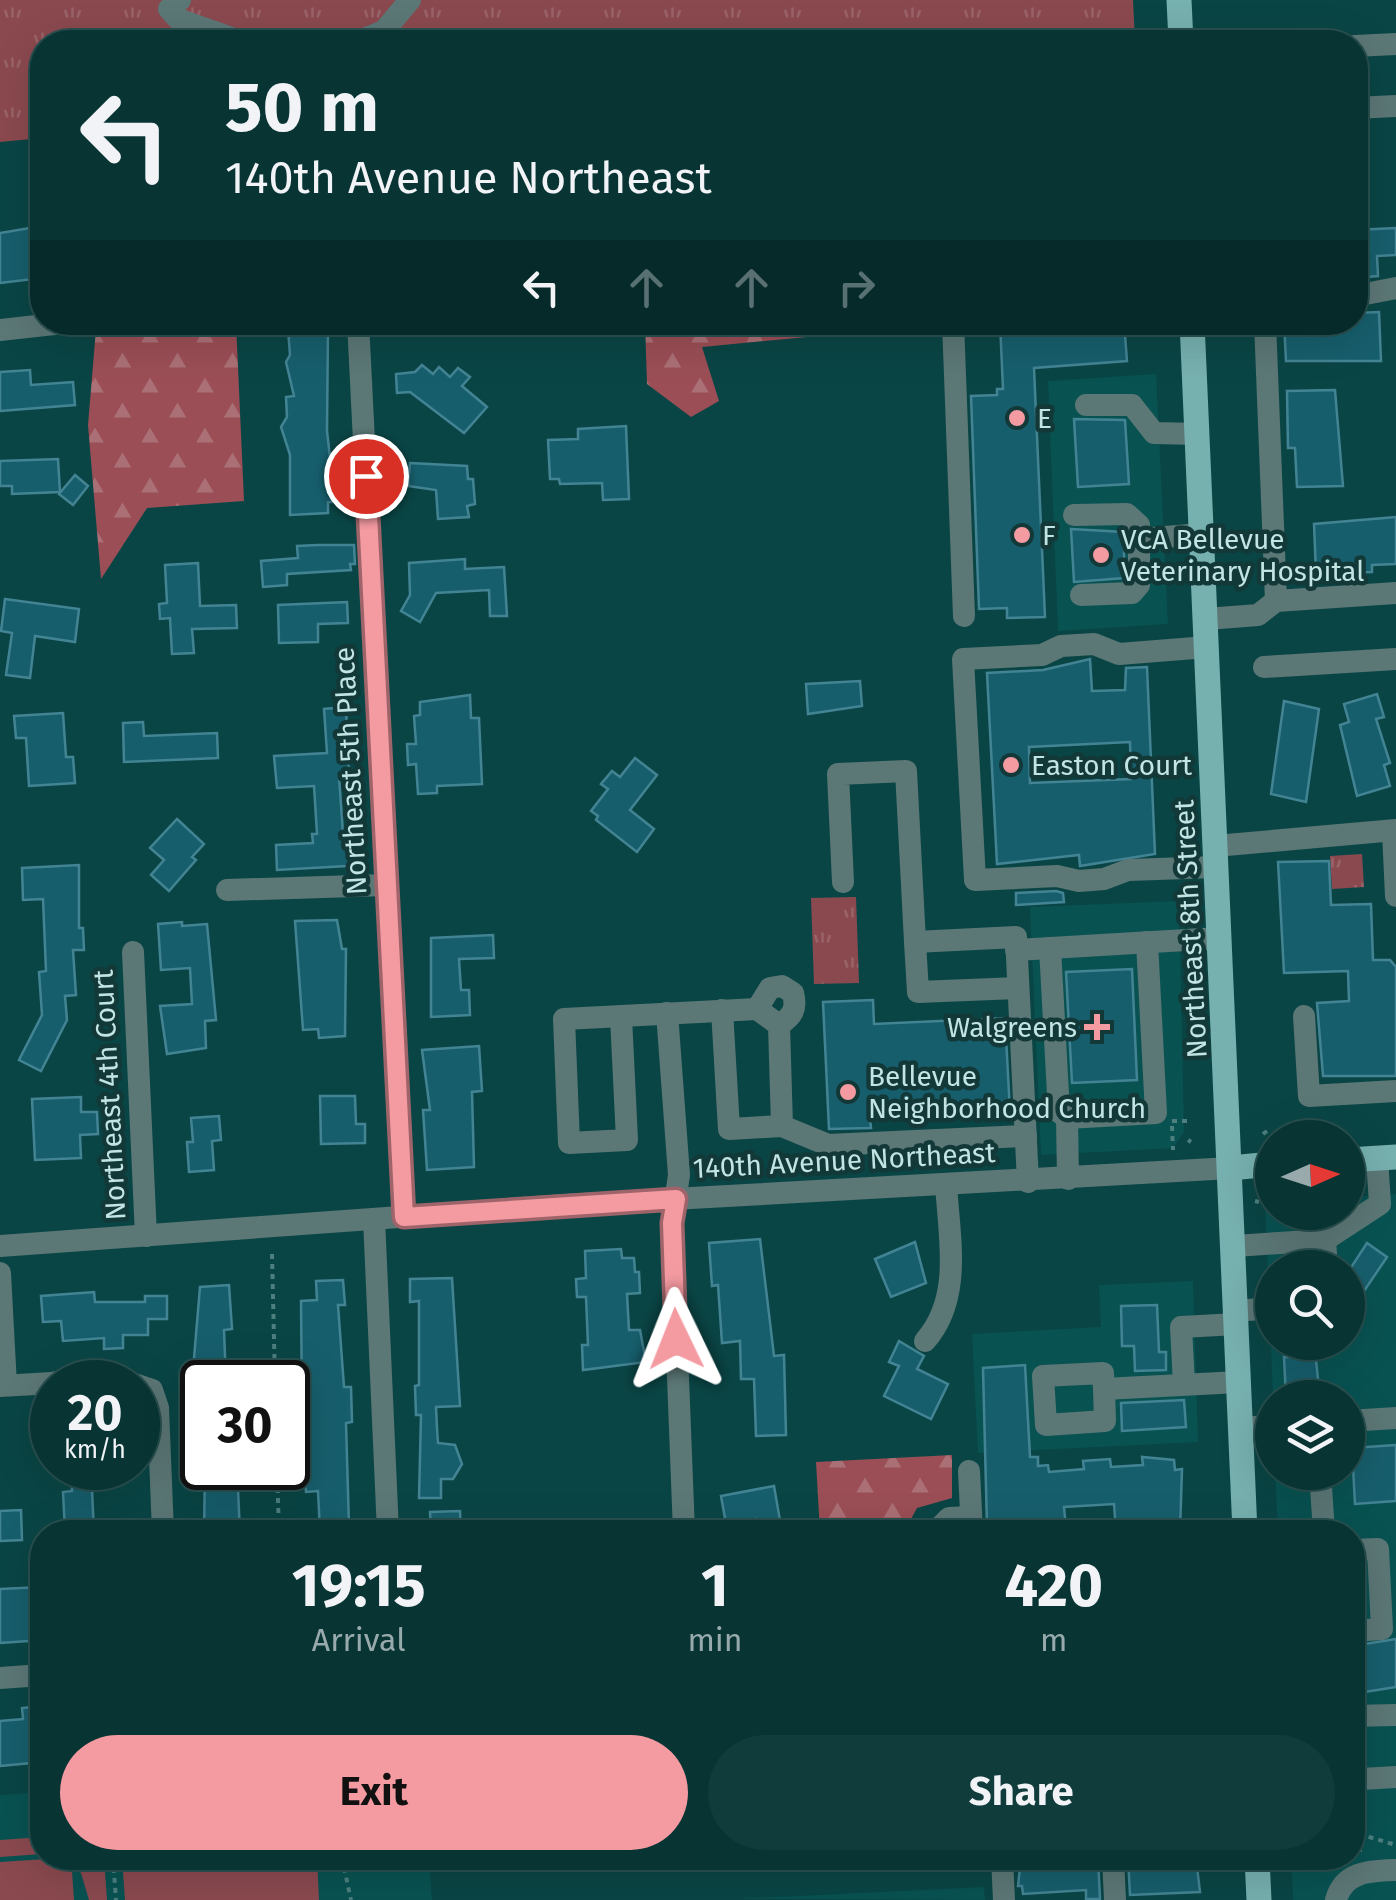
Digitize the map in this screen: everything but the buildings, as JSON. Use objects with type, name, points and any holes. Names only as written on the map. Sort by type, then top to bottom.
[{"type":"main road","points":[[1179,0],[1180,30]]},
{"type":"main road","name":"Northeast 8th Street","points":[[1193,335],[1245,1520]]},
{"type":"main road","name":"140th Avenue Northeast","points":[[1231,1168],[1255,1166]]},
{"type":"main road","points":[[1257,1870],[1258,1900]]},
{"type":"street","points":[[180,0],[169,9],[178,19],[209,30]]},
{"type":"street","points":[[385,30],[410,0]]},
{"type":"street","points":[[1368,45],[1396,44]]},
{"type":"street","points":[[1368,107],[1396,106]]},
{"type":"street","points":[[1368,293],[1396,288]]},
{"type":"street","points":[[0,330],[30,327]]},
{"type":"street","name":"Northeast 5th Place","points":[[359,335],[404,1217]]},
{"type":"street","points":[[953,335],[964,616]]},
{"type":"street","points":[[1265,335],[1276,601]]},
{"type":"street","points":[[1086,405],[1132,405],[1154,433],[1197,434]]},
{"type":"street","points":[[1074,515],[1127,514],[1139,525],[1142,577],[1132,592],[1081,595]]},
{"type":"street","points":[[1140,539],[1202,534]]},
{"type":"street","points":[[1206,619],[1258,615],[1276,601],[1396,593]]},
{"type":"street","points":[[1207,648],[1118,654],[1094,644],[1061,646],[1042,656],[963,659],[975,880],[1057,876],[1079,881],[1104,879],[1128,870],[1394,831],[1396,896]]},
{"type":"street","points":[[1264,668],[1396,659]]},
{"type":"street","points":[[843,882],[838,774],[906,771],[918,992],[1018,988]]},
{"type":"street","points":[[227,890],[386,885]]},
{"type":"street","points":[[915,942],[1016,936],[1028,1182]]},
{"type":"street","points":[[1016,950],[1220,938]]},
{"type":"street","points":[[1050,948],[1059,1112],[1067,1118],[1156,1113],[1147,942]]},
{"type":"street","name":"Northeast 4th Court","points":[[133,952],[146,1236]]},
{"type":"street","points":[[757,1009],[770,988],[782,986],[793,993],[796,1005],[790,1018],[779,1025]]},
{"type":"street","points":[[621,1016],[627,1140],[569,1143],[564,1018],[757,1009],[779,1025]]},
{"type":"street","points":[[722,1010],[729,1129],[782,1126],[828,1144],[1026,1136]]},
{"type":"street","points":[[667,1013],[679,1175],[672,1223],[684,1520]]},
{"type":"street","points":[[1304,1016],[1309,1096],[1396,1091]]},
{"type":"street","points":[[779,1025],[782,1126]]},
{"type":"street","points":[[1067,1118],[1068,1179]]},
{"type":"street","points":[[1234,1246],[1325,1240],[1380,1204],[1386,1158]]},
{"type":"street","name":"140th Avenue Northeast","points":[[0,1246],[676,1199],[1231,1168]]},
{"type":"street","points":[[925,1340],[939,1325],[950,1291],[946,1184]]},
{"type":"street","points":[[374,1220],[387,1520]]},
{"type":"street","points":[[1324,1230],[1325,1250]]},
{"type":"street","points":[[0,1272],[3,1386],[30,1384]]},
{"type":"street","points":[[1184,1384],[1181,1327],[1255,1313]]},
{"type":"street","points":[[1104,1389],[1239,1382]]},
{"type":"street","points":[[1365,1420],[1396,1418]]},
{"type":"street","points":[[1241,1428],[1255,1427]]},
{"type":"street","points":[[968,1471],[972,1520]]},
{"type":"street","points":[[160,1482],[162,1520]]},
{"type":"street","points":[[1321,1490],[1323,1520]]},
{"type":"street","points":[[1365,1550],[1378,1550],[1382,1629],[1365,1630]]},
{"type":"street","points":[[0,1678],[30,1676]]},
{"type":"street","points":[[1365,1716],[1396,1715]]},
{"type":"street","points":[[1365,1779],[1396,1778]]},
{"type":"street","points":[[1003,1870],[1004,1900]]},
{"type":"street","points":[[1114,1870],[1115,1900]]},
{"type":"street","points":[[1336,1900],[1339,1889],[1352,1876],[1396,1870]]},
{"type":"path","points":[[1174,1150],[1170,1122],[1188,1120]]},
{"type":"path","points":[[272,1254],[274,1360]]},
{"type":"path","points":[[278,1490],[279,1520]]},
{"type":"path","points":[[1365,1836],[1396,1845]]},
{"type":"path","points":[[114,1870],[116,1900]]},
{"type":"path","points":[[345,1870],[351,1900]]},
{"type":"shaded area","points":[[1156,374],[1168,624],[1058,631],[1048,381]]},
{"type":"shaded area","points":[[1179,901],[1184,1132],[1173,1148],[1041,1155],[1030,907]]},
{"type":"shaded area","points":[[1396,1194],[1396,1900],[1293,1900],[1292,1870],[1365,1870],[1365,1520],[1277,1520],[1276,1490],[1365,1490],[1365,1380],[1272,1380],[1271,1360],[1365,1360],[1365,1250],[1267,1250],[1266,1230],[1365,1230],[1365,1196]]},
{"type":"shaded area","points":[[1193,1281],[1198,1442],[978,1453],[972,1334],[1101,1327],[1099,1285]]},
{"type":"shaded area","points":[[30,1793],[30,1870],[430,1870],[432,1900],[0,1900],[0,1795]]},
{"type":"shaded area","points":[[984,1887],[985,1900],[734,1899]]},
{"type":"green space","points":[[0,0],[1133,0],[1134,30],[30,30],[30,139],[0,142]]},
{"type":"green space","points":[[96,335],[237,335],[244,501],[147,508],[101,579],[88,425]]},
{"type":"green space","points":[[645,335],[828,335],[702,347],[719,401],[691,417],[647,384]]},
{"type":"green space","points":[[1362,854],[1364,887],[1332,889],[1330,856]]},
{"type":"green space","points":[[856,897],[859,983],[814,984],[811,898]]},
{"type":"green space","points":[[952,1455],[952,1498],[917,1508],[910,1520],[819,1520],[816,1462]]},
{"type":"green space","points":[[30,1838],[30,1855],[0,1857],[0,1840]]},
{"type":"green space","points":[[30,1860],[30,1870],[72,1871],[74,1900],[0,1900],[0,1862]]},
{"type":"green space","points":[[77,1870],[105,1870],[107,1900],[89,1900]]},
{"type":"green space","points":[[123,1870],[318,1870],[319,1900],[125,1900]]},
{"type":"place","name":"E","points":[[1017,418]]},
{"type":"place","name":"F","points":[[1022,535]]},
{"type":"place","name":"VCA Bellevue Veterinary Hospital","points":[[1101,555]]},
{"type":"place","name":"Easton Court","points":[[1011,765]]},
{"type":"place","name":"Walgreens","points":[[1097,1027]]},
{"type":"place","name":"Bellevue Neighborhood Church","points":[[848,1092]]},
{"type":"route","points":[[366,476],[404,1217],[676,1199],[672,1223],[676,1339]]}]
